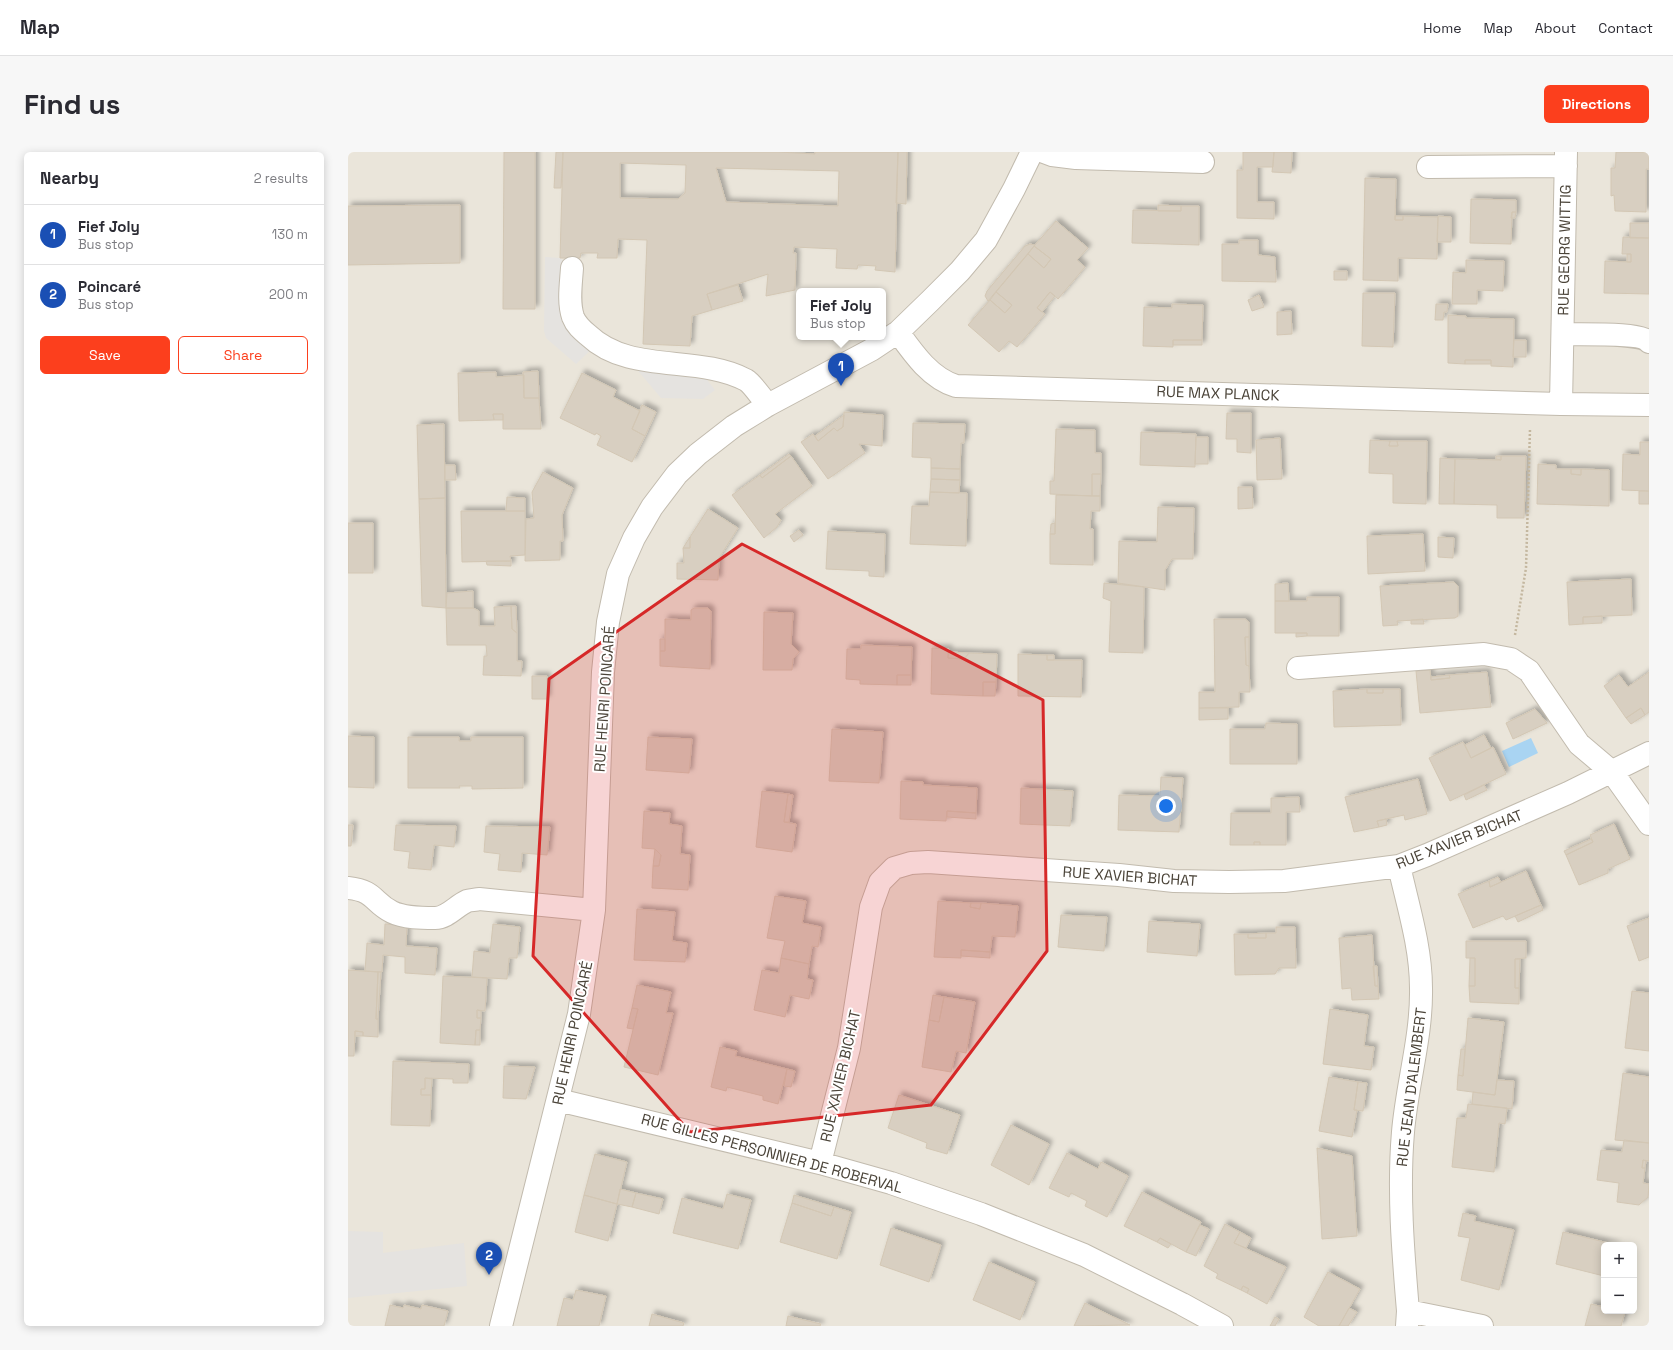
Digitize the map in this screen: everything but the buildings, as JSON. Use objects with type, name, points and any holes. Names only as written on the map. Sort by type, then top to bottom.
[{"type":"street","name":"RUE HENRI POINCARÉ","points":[[501,1326],[579,1014],[594,910],[603,672],[608,622],[618,574],[634,538],[652,507],[677,474],[698,454],[734,426],[768,405],[871,350],[898,332],[960,271],[986,240],[1032,152]]},
{"type":"street","points":[[1044,152],[1052,155],[1076,158],[1203,162]]},
{"type":"street","name":"RUE GEORG WITTIG","points":[[1428,167],[1566,159],[1563,334]]},
{"type":"street","points":[[572,268],[570,305],[573,318],[579,327],[597,344],[613,353],[651,361],[696,366],[723,372],[747,381],[768,405]]},
{"type":"street","name":"RUE MAX PLANCK","points":[[898,332],[915,355],[935,375],[946,383],[956,386],[1562,404],[1649,405]]},
{"type":"street","points":[[1562,404],[1563,334],[1632,336],[1647,340],[1649,342]]},
{"type":"street","points":[[1298,668],[1484,654],[1511,659],[1529,671],[1579,744],[1612,772],[1649,824]]},
{"type":"street","name":"RUE XAVIER BICHAT","points":[[820,1163],[849,1048],[871,907],[880,882],[894,868],[911,862],[928,862],[1119,875],[1174,881],[1284,882],[1399,866],[1434,852],[1612,772],[1649,753]]},
{"type":"street","name":"RUE JEAN D'ALEMBERT","points":[[1399,866],[1419,959],[1421,987],[1421,1013],[1403,1132],[1401,1170],[1404,1268],[1408,1318]]},
{"type":"street","points":[[348,888],[362,889],[371,894],[392,912],[405,916],[436,918],[446,915],[468,901],[479,899],[594,910]]},
{"type":"street","name":"RUE GILLES PERSONNIER DE ROBERVAL","points":[[558,1100],[820,1163],[891,1183],[973,1211],[1076,1252],[1182,1304],[1222,1326]]},
{"type":"street","points":[[1408,1318],[1482,1326]]},
{"type":"path","points":[[1511,659],[1526,568],[1530,403]]},
{"type":"highlighted area","points":[[742,544],[1043,700],[1047,951],[931,1105],[690,1132],[533,956],[549,679]]},
{"type":"shaded area","points":[[348,152],[1649,152],[1649,1326],[348,1326]]},
{"type":"shaded area","points":[[545,257],[560,258],[572,268],[570,305],[597,344],[576,364],[546,338],[544,331]]},
{"type":"shaded area","points":[[634,366],[704,376],[715,390],[703,399],[661,398]]},
{"type":"shaded area","points":[[348,1231],[383,1232],[383,1253],[464,1243],[467,1286],[348,1298]]},
{"type":"water","points":[[1531,738],[1538,753],[1509,767],[1502,751]]},
{"type":"place","name":"Fief Joly","points":[[841,386]]},
{"type":"place","name":"Poincaré","points":[[489,1275]]}]
